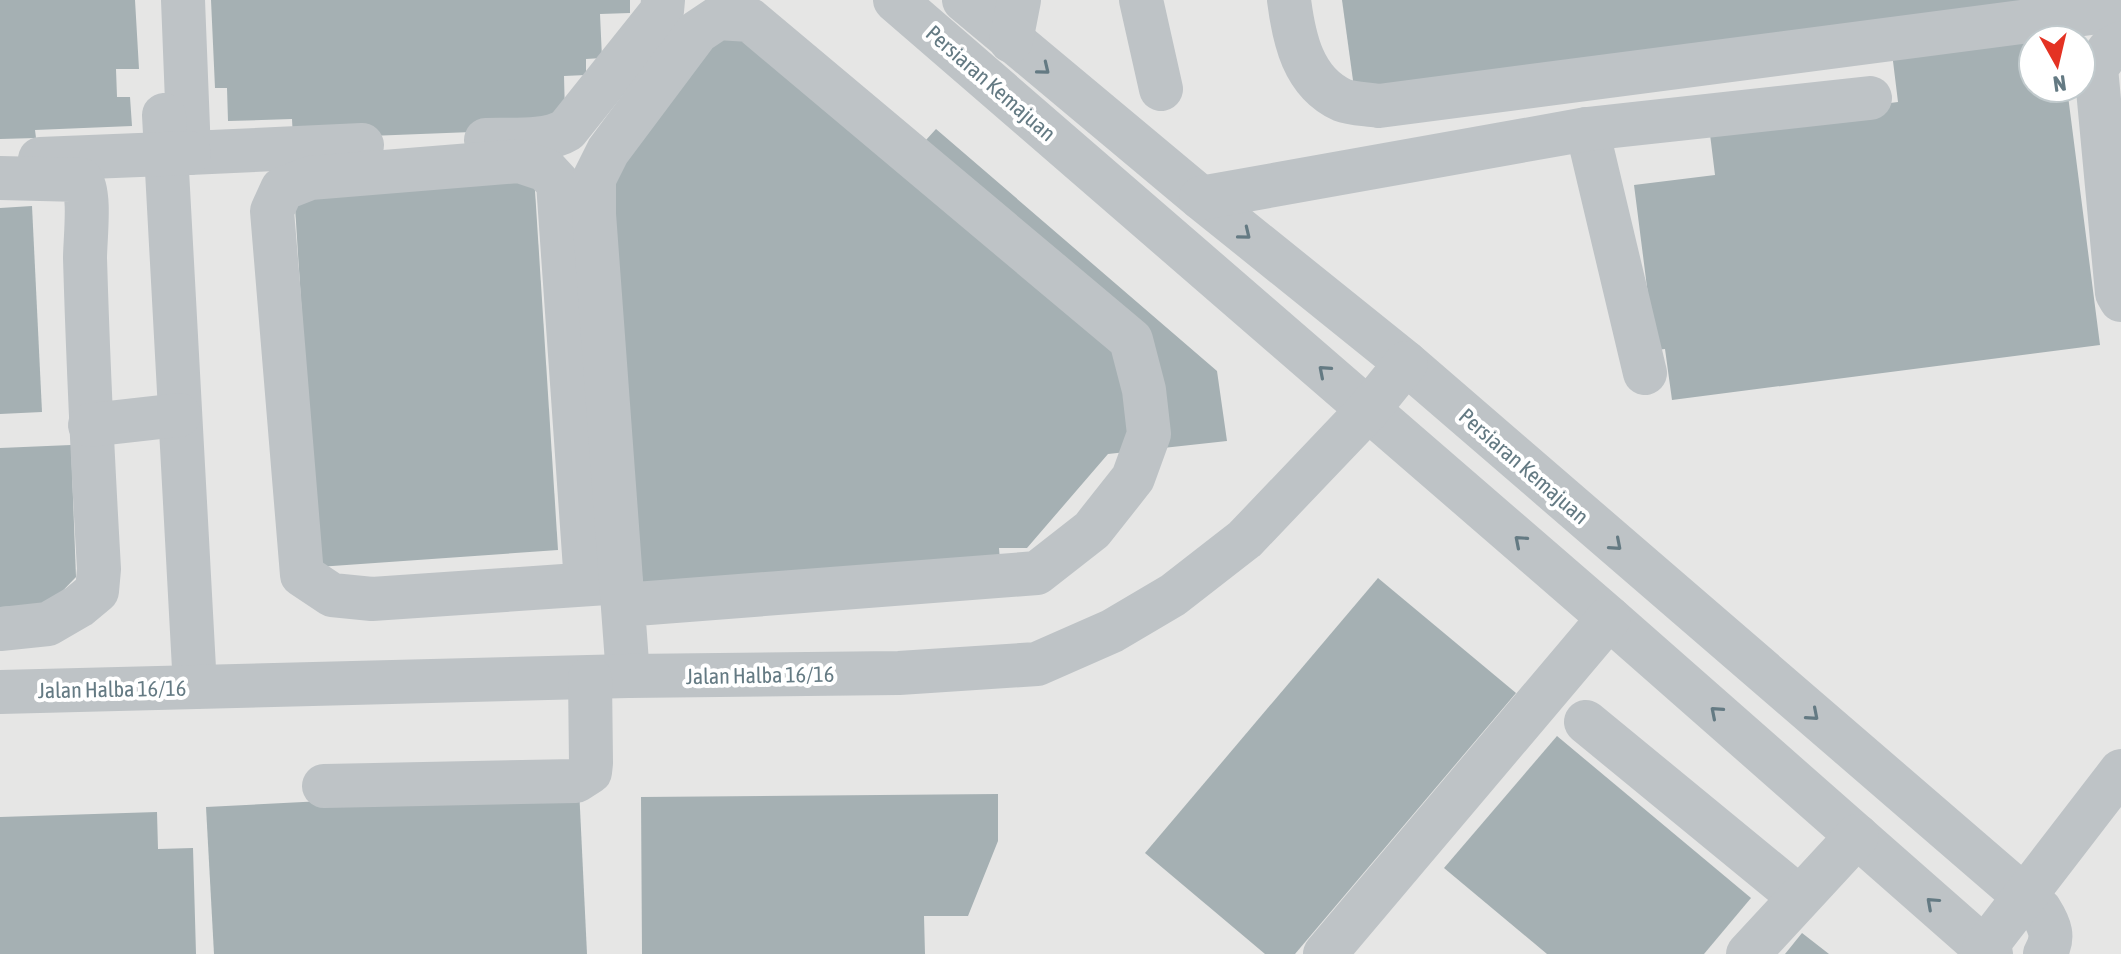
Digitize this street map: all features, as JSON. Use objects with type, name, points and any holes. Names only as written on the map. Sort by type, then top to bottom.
[{"type":"street","points":[[159,0],[178,153]]},
{"type":"street","points":[[183,0],[178,153],[179,415],[195,687]]},
{"type":"street","points":[[0,161],[560,134],[567,130],[662,11],[663,0]]},
{"type":"street","name":"Persiaran Kemajuan","points":[[895,0],[1609,618],[1987,951]]},
{"type":"street","name":"Persiaran Kemajuan","points":[[964,0],[1015,21],[1201,198],[1406,363],[2040,910],[2048,922],[2051,943],[2045,954]]},
{"type":"street","points":[[1141,0],[1161,89]]},
{"type":"street","points":[[1289,0],[1293,35],[1313,79],[1343,100],[1379,106],[2121,9]]},
{"type":"street","points":[[324,786],[576,781],[590,772],[609,677],[610,590],[594,179],[608,151],[697,32],[718,18],[750,20],[1131,340],[1144,390],[1149,434],[1133,478],[1092,530],[1037,573],[610,590],[372,599],[332,595],[302,575],[272,211],[282,189],[310,178],[519,161],[546,170],[558,183],[610,590]]},
{"type":"street","points":[[2121,43],[2109,50],[2096,68],[2117,293],[2121,300]]},
{"type":"street","points":[[1201,198],[1587,129],[1870,98]]},
{"type":"street","points":[[1587,129],[1645,373]]},
{"type":"street","points":[[0,178],[81,180],[85,185],[90,425],[99,569],[97,591],[79,606],[48,624],[0,629]]},
{"type":"street","name":"Jalan Halba 16/16","points":[[0,692],[899,673],[1037,664],[1112,631],[1185,586],[1245,539],[1368,410],[1406,363]]},
{"type":"street","points":[[90,425],[179,415]]},
{"type":"street","points":[[1325,954],[1609,618]]},
{"type":"street","points":[[1586,722],[1799,897]]},
{"type":"street","points":[[1987,951],[2024,897],[2113,797]]},
{"type":"street","points":[[1748,954],[1857,836]]},
{"type":"shaded area","points":[[0,0],[2121,0],[2121,954],[0,954]]},
{"type":"building","points":[[0,0],[135,0],[139,69],[116,69],[117,97],[130,97],[132,126],[35,130],[36,138],[0,139]]},
{"type":"building","points":[[211,0],[630,0],[630,13],[600,14],[602,58],[586,59],[586,75],[564,76],[565,115],[550,129],[293,139],[292,119],[228,121],[227,88],[215,88]]},
{"type":"building","points":[[1342,0],[2030,0],[1355,95]]},
{"type":"building","points":[[745,1],[916,151],[936,129],[1217,371],[1227,441],[1108,454],[1027,548],[999,548],[1000,561],[626,584],[601,167]]},
{"type":"building","points":[[2017,37],[2017,104],[2069,104],[2100,345],[1672,400],[1665,349],[1655,350],[1634,185],[1715,175],[1709,126],[1898,102],[1892,53]]},
{"type":"building","points":[[534,175],[558,550],[318,567],[294,191]]},
{"type":"building","points":[[32,206],[42,412],[0,414],[0,208]]},
{"type":"building","points":[[71,445],[76,577],[49,605],[0,607],[0,448]]},
{"type":"building","points":[[1378,578],[1516,693],[1295,954],[1265,954],[1145,853]]},
{"type":"building","points":[[1557,736],[1751,898],[1704,954],[1547,954],[1444,868]]},
{"type":"building","points":[[579,788],[587,954],[214,954],[206,807]]},
{"type":"building","points":[[998,794],[998,841],[968,916],[924,916],[925,954],[642,954],[641,797]]},
{"type":"building","points":[[157,812],[158,849],[193,848],[196,954],[0,954],[0,817]]},
{"type":"building","points":[[1802,933],[1829,954],[1785,954]]}]
